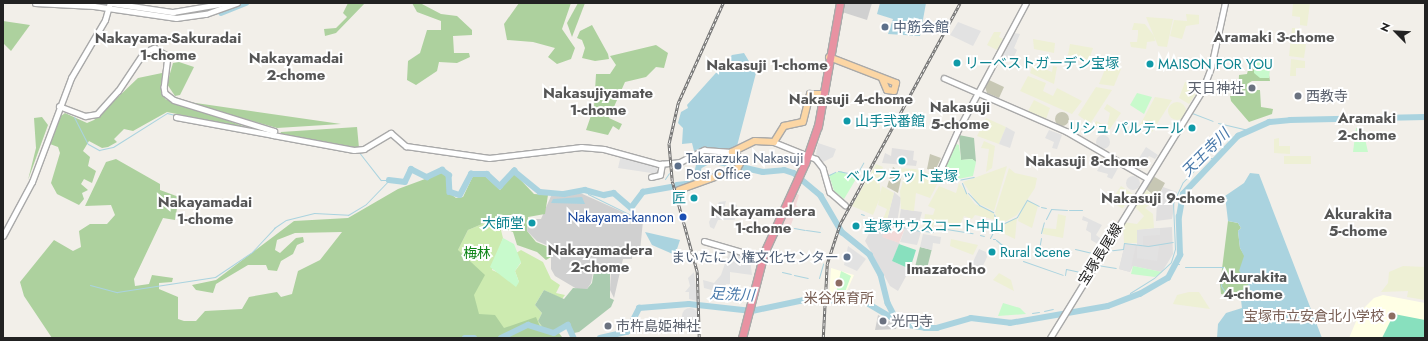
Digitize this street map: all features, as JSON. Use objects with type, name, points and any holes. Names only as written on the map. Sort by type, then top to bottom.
[{"type":"highway","points":[[742,338],[747,310],[763,258],[809,155],[825,94],[829,58],[840,3]]},
{"type":"main road","points":[[829,58],[882,78]]},
{"type":"main road","points":[[679,190],[739,167],[742,160],[732,152],[755,141],[774,142],[784,126],[802,124],[810,94],[825,94]]},
{"type":"street","points":[[35,3],[109,5],[173,12],[226,3]]},
{"type":"street","points":[[109,5],[176,18],[206,14],[237,3]]},
{"type":"street","points":[[938,174],[978,93],[1026,3]]},
{"type":"street","name":"宝塚長尾線","points":[[1050,338],[1147,178],[1202,91],[1211,67],[1225,3]]},
{"type":"street","points":[[3,236],[32,182],[59,106],[78,63],[105,20],[109,5]]},
{"type":"street","points":[[59,106],[85,116],[97,114],[110,101],[144,52],[154,48],[165,52],[169,58],[164,87],[170,98],[274,131],[273,135]]},
{"type":"street","points":[[944,78],[1066,132],[1147,178]]},
{"type":"street","points":[[176,117],[360,151],[391,133],[406,146],[489,158],[581,147],[601,148],[662,164],[680,162],[704,150],[732,152]]},
{"type":"street","points":[[774,142],[809,155],[823,168],[834,198],[845,205]]},
{"type":"street","points":[[652,176],[660,175],[662,164]]},
{"type":"street","points":[[704,241],[763,258]]},
{"type":"shaded area","points":[[845,3],[872,3],[867,20],[842,12]]},
{"type":"shaded area","points":[[1293,3],[1310,3],[1307,26],[1300,25],[1300,17],[1292,16]]},
{"type":"shaded area","points":[[1186,14],[1199,15],[1199,24],[1186,26],[1182,39],[1170,36],[1174,20],[1187,21]]},
{"type":"shaded area","points":[[1146,17],[1173,19],[1167,47],[1158,46]]},
{"type":"shaded area","points":[[958,22],[981,31],[973,46],[950,35]]},
{"type":"shaded area","points":[[1134,23],[1145,24],[1154,36],[1155,41],[1147,42],[1146,49],[1131,47],[1130,42],[1137,42],[1138,35],[1138,30],[1132,30]]},
{"type":"shaded area","points":[[1292,28],[1299,28],[1298,43],[1306,44],[1304,58],[1289,56]]},
{"type":"shaded area","points":[[994,32],[1001,32],[999,37],[1003,39],[997,50],[987,45]]},
{"type":"shaded area","points":[[1014,33],[1020,34],[1014,48],[1017,50],[1012,61],[1004,57],[999,62]]},
{"type":"shaded area","points":[[1033,39],[1055,43],[1054,53],[1034,49]]},
{"type":"shaded area","points":[[1070,44],[1093,48],[1089,60],[1068,55]]},
{"type":"shaded area","points":[[1291,59],[1305,61],[1305,68],[1296,68],[1296,76],[1290,76]]},
{"type":"shaded area","points":[[1033,64],[1052,72],[1053,66],[1057,67],[1054,84],[1030,73]]},
{"type":"shaded area","points":[[1106,67],[1121,69],[1114,86],[1099,84]]},
{"type":"shaded area","points":[[1028,76],[1046,83],[1043,91],[1053,96],[1057,88],[1082,101],[1072,114],[1020,91]]},
{"type":"shaded area","points":[[989,80],[1004,87],[999,98],[987,93],[985,87]]},
{"type":"shaded area","points":[[1185,82],[1195,85],[1191,92],[1196,94],[1189,104],[1179,98]]},
{"type":"shaded area","points":[[1096,87],[1112,90],[1090,124],[1078,115]]},
{"type":"shaded area","points":[[1313,92],[1331,92],[1331,103],[1313,103]]},
{"type":"shaded area","points":[[1155,97],[1172,100],[1152,132],[1140,125]]},
{"type":"shaded area","points":[[1034,100],[1050,108],[1046,119],[1028,111]]},
{"type":"shaded area","points":[[1177,102],[1183,105],[1186,111],[1183,117],[1177,120],[1171,117],[1168,111],[1171,105]]},
{"type":"shaded area","points":[[1107,104],[1121,113],[1107,133],[1094,125],[1096,121],[1107,126],[1110,113],[1104,109]]},
{"type":"shaded area","points":[[1059,112],[1065,112],[1069,116],[1069,122],[1065,126],[1059,126],[1055,122],[1055,116]]},
{"type":"shaded area","points":[[986,118],[1006,127],[999,144],[977,136]]},
{"type":"shaded area","points":[[1006,127],[1015,132],[1010,148],[999,144]]},
{"type":"shaded area","points":[[1049,130],[1062,135],[1057,149],[1052,148],[1054,142],[1045,138]]},
{"type":"shaded area","points":[[959,135],[974,138],[976,162],[972,159],[961,160]]},
{"type":"shaded area","points":[[1100,135],[1106,135],[1110,139],[1110,145],[1106,149],[1100,149],[1096,145],[1096,139]]},
{"type":"shaded area","points":[[1279,138],[1279,146],[1290,146],[1290,154],[1274,153],[1274,139]]},
{"type":"shaded area","points":[[984,141],[995,146],[992,168],[986,172],[989,149],[981,148]]},
{"type":"shaded area","points":[[818,143],[836,149],[833,157],[823,162],[816,154]]},
{"type":"shaded area","points":[[1146,147],[1158,155],[1155,159],[1149,156],[1140,169],[1134,166]]},
{"type":"shaded area","points":[[892,148],[914,151],[913,160],[917,161],[916,166],[882,163],[885,153],[891,156]]},
{"type":"shaded area","points":[[930,154],[941,158],[935,171],[927,169]]},
{"type":"shaded area","points":[[621,155],[657,165],[658,174],[618,168]]},
{"type":"shaded area","points":[[1284,156],[1311,156],[1311,164],[1284,164]]},
{"type":"shaded area","points":[[1104,159],[1118,168],[1112,179],[1107,177],[1108,174],[1097,171]]},
{"type":"shaded area","points":[[876,164],[883,167],[879,179],[881,195],[873,215],[852,206]]},
{"type":"shaded area","points":[[1007,166],[994,211],[977,203],[963,182]]},
{"type":"shaded area","points":[[893,167],[902,174],[898,193],[887,187]]},
{"type":"shaded area","points":[[898,168],[915,169],[941,177],[930,198],[916,193],[914,211],[901,209],[900,191],[905,175]]},
{"type":"shaded area","points":[[1009,168],[1015,173],[1037,178],[1035,188],[1017,215],[999,225],[995,212]]},
{"type":"shaded area","points":[[1130,176],[1136,176],[1140,180],[1140,186],[1136,190],[1130,190],[1126,186],[1126,180]]},
{"type":"shaded area","points":[[1153,176],[1165,183],[1157,198],[1145,188]]},
{"type":"shaded area","points":[[959,183],[975,204],[994,213],[996,220],[975,215],[972,219],[964,216],[958,229],[940,228],[940,225],[934,223],[932,229],[923,228],[925,214],[933,215],[935,209],[928,206],[939,186],[956,193]]},
{"type":"shaded area","points":[[882,186],[894,193],[887,220],[883,219],[887,209],[878,205]]},
{"type":"shaded area","points":[[1121,186],[1133,194],[1123,209],[1111,201]]},
{"type":"shaded area","points":[[1163,187],[1177,192],[1172,219],[1156,221],[1157,201]]},
{"type":"shaded area","points":[[1145,189],[1157,199],[1145,208],[1153,214],[1154,228],[1137,230],[1137,243],[1124,243],[1123,222],[1137,224],[1144,216],[1134,206]]},
{"type":"shaded area","points":[[578,192],[643,221],[640,251],[633,251],[632,259],[623,259],[614,298],[610,290],[611,272],[595,262],[591,283],[587,289],[577,289],[555,276],[551,269],[551,247],[537,241],[527,231],[529,219],[541,219],[551,196]]},
{"type":"shaded area","points":[[894,192],[901,198],[897,223],[887,220]]},
{"type":"shaded area","points":[[795,193],[799,195],[796,205],[798,207],[790,227],[781,224]]},
{"type":"shaded area","points":[[726,201],[723,212],[731,212],[733,203],[737,205],[735,220],[718,220],[714,229],[710,227],[709,222],[719,202]]},
{"type":"shaded area","points":[[1029,201],[1038,206],[1032,228],[1018,221],[1022,205]]},
{"type":"shaded area","points":[[901,209],[922,212],[918,226],[899,221]]},
{"type":"shaded area","points":[[1058,214],[1066,216],[1063,238],[1043,234],[1042,228],[1056,229]]},
{"type":"shaded area","points":[[1083,216],[1102,225],[1096,235],[1104,241],[1101,246],[1091,240],[1091,233],[1086,230],[1088,222],[1082,220]]},
{"type":"shaded area","points":[[1017,217],[1015,239],[996,230],[1000,227]]},
{"type":"shaded area","points":[[876,220],[887,224],[883,237],[900,243],[892,261],[910,269],[898,291],[890,286],[865,241]]},
{"type":"shaded area","points":[[887,224],[905,228],[899,243],[882,237]]},
{"type":"shaded area","points":[[1172,227],[1173,254],[1162,272],[1133,266],[1130,272],[1119,269],[1125,244],[1137,245],[1137,230]]},
{"type":"shaded area","points":[[905,228],[921,232],[917,245],[900,242]]},
{"type":"shaded area","points":[[1160,228],[1160,235],[1143,236],[1143,246],[1159,246],[1157,261],[1137,258],[1137,230]]},
{"type":"shaded area","points":[[923,234],[941,237],[940,244],[933,243],[932,250],[920,247]]},
{"type":"shaded area","points":[[951,239],[978,245],[973,255],[950,246]]},
{"type":"shaded area","points":[[1125,244],[1136,244],[1130,272],[1119,269]]},
{"type":"shaded area","points":[[848,246],[866,259],[857,271],[844,265]]},
{"type":"shaded area","points":[[920,247],[932,250],[927,268],[915,265]]},
{"type":"shaded area","points":[[979,249],[986,252],[987,257],[982,268],[972,264]]},
{"type":"shaded area","points":[[729,252],[750,259],[752,275],[730,272],[730,284],[726,284],[723,293],[704,288],[703,280],[714,283],[721,275]]},
{"type":"shaded area","points":[[592,262],[610,273],[610,298],[614,300],[611,307],[579,332],[574,333],[568,324],[553,332],[543,328],[538,321],[542,313],[535,305],[544,290],[564,299],[573,288],[587,289],[592,283],[595,265]]},
{"type":"shaded area","points":[[1403,266],[1425,267],[1425,300],[1407,297],[1408,291],[1381,292],[1388,283],[1389,272]]},
{"type":"shaded area","name":"米谷保育所","points":[[831,268],[854,275],[846,293],[829,297]]},
{"type":"shaded area","points":[[694,272],[697,301],[689,299],[689,292],[685,292],[690,286],[688,278]]},
{"type":"shaded area","points":[[999,273],[1011,280],[1014,291],[993,280]]},
{"type":"shaded area","points":[[1189,292],[1199,292],[1210,309],[1173,304],[1177,295]]},
{"type":"shaded area","name":"宝塚市立安倉北小学校","points":[[1383,295],[1425,303],[1425,338],[1349,338],[1360,312],[1374,298]]},
{"type":"shaded area","points":[[690,308],[696,310],[698,316],[696,322],[690,324],[684,322],[682,316],[684,310]]},
{"type":"shaded area","name":"光円寺","points":[[878,315],[897,325],[896,329],[875,330]]},
{"type":"green space","points":[[348,3],[365,3],[336,33],[325,36],[324,29],[336,28],[347,17],[343,13]]},
{"type":"green space","points":[[412,3],[420,3],[441,14],[457,16],[472,30],[472,35],[453,36],[454,53],[469,53],[470,57],[457,63],[439,62],[437,71],[416,85],[407,80],[408,61],[420,53],[427,30],[441,30],[441,21],[417,12]]},
{"type":"green space","points":[[519,3],[571,3],[562,29],[575,48],[571,59],[557,64],[548,57],[555,48],[533,42],[507,40],[504,24]]},
{"type":"green space","points":[[578,3],[585,3],[572,37],[567,23]]},
{"type":"green space","points":[[3,21],[30,25],[11,51],[3,43]]},
{"type":"green space","points":[[592,25],[608,54],[609,59],[595,61],[582,58],[585,48],[582,40],[577,38],[580,31]]},
{"type":"green space","points":[[656,45],[668,53],[664,68],[656,67],[646,77],[625,82],[609,118],[622,124],[619,130],[613,126],[608,135],[586,130],[594,107],[596,74],[610,74],[616,65],[610,56]]},
{"type":"green space","points":[[1251,58],[1254,58],[1253,69],[1269,75],[1270,81],[1252,81],[1247,84],[1247,90],[1260,90],[1261,107],[1273,109],[1272,114],[1249,122],[1231,101],[1230,96],[1238,96],[1239,75],[1247,74]]},
{"type":"green space","points":[[1254,58],[1271,59],[1269,78],[1260,78],[1254,73]]},
{"type":"green space","points":[[179,62],[194,67],[180,95],[175,96],[167,84],[173,63]]},
{"type":"green space","points":[[162,73],[165,99],[252,129],[167,112],[133,131],[124,129],[114,139],[117,142],[108,147],[102,148],[89,141],[83,151],[90,157],[88,166],[96,171],[92,183],[84,179],[81,184],[88,190],[82,193],[84,199],[79,205],[57,194],[51,183],[60,153],[58,147],[50,144],[61,116],[65,113],[87,123],[94,120],[138,78]]},
{"type":"green space","points":[[1137,93],[1152,97],[1144,114],[1130,105]]},
{"type":"green space","points":[[182,101],[341,124],[277,128]]},
{"type":"green space","points":[[42,117],[48,125],[28,180],[36,148],[34,118]]},
{"type":"green space","points":[[357,127],[359,148],[280,134],[281,132]]},
{"type":"green space","points":[[1356,128],[1363,130],[1368,152],[1353,152]]},
{"type":"green space","points":[[954,143],[959,145],[961,160],[972,159],[976,162],[973,176],[958,179],[941,173]]},
{"type":"green space","points":[[116,159],[160,184],[160,190],[179,197],[175,220],[163,218],[134,279],[135,286],[149,284],[152,275],[173,278],[172,282],[159,283],[159,289],[178,297],[178,319],[184,321],[196,321],[205,311],[242,309],[249,297],[277,292],[281,297],[292,294],[298,271],[320,260],[342,232],[295,233],[277,240],[275,250],[280,253],[296,238],[303,237],[304,242],[297,245],[293,254],[281,261],[277,271],[268,270],[266,265],[248,265],[216,284],[213,293],[196,290],[192,285],[216,280],[294,221],[348,218],[398,189],[444,172],[447,174],[447,191],[456,198],[463,197],[473,176],[485,176],[500,190],[514,173],[534,194],[548,195],[545,214],[528,217],[527,231],[536,242],[551,248],[551,257],[546,260],[537,252],[517,245],[513,232],[487,222],[468,230],[458,250],[485,275],[474,295],[479,314],[495,315],[504,328],[536,317],[541,329],[559,333],[562,337],[52,338],[24,296],[20,282],[54,240],[73,251],[81,247],[79,231],[90,224],[107,224],[115,215],[111,205],[85,206],[106,162]]},
{"type":"green space","points":[[841,171],[856,179],[844,199],[834,191],[829,175]]},
{"type":"green space","points":[[1228,221],[1238,223],[1241,228],[1238,231],[1240,248],[1245,256],[1241,274],[1250,283],[1240,295],[1229,296],[1221,294],[1220,285]]},
{"type":"green space","name":"梅林","points":[[487,222],[500,226],[503,238],[492,270],[519,282],[515,271],[521,263],[516,253],[521,250],[543,262],[551,279],[560,285],[556,293],[565,295],[562,299],[544,290],[535,305],[542,313],[538,321],[543,328],[537,338],[468,338],[458,250],[468,230]]},
{"type":"green space","points":[[503,238],[514,244],[521,262],[515,271],[519,282],[516,287],[490,267]]},
{"type":"green space","points":[[899,244],[916,250],[910,269],[892,261]]},
{"type":"green space","points":[[1133,266],[1162,272],[1155,277],[1131,274]]},
{"type":"green space","points":[[841,271],[851,276],[845,292],[836,293]]},
{"type":"green space","points":[[1003,303],[1020,308],[1026,314],[998,316]]},
{"type":"green space","points":[[1394,314],[1425,320],[1425,338],[1382,338]]},
{"type":"water","points":[[880,3],[926,3],[920,36],[888,34],[893,19],[877,14]]},
{"type":"water","points":[[744,53],[756,73],[737,146],[727,151],[715,148],[694,151],[692,143],[682,144],[683,128],[678,123],[681,112],[688,108],[687,105],[732,55]]},
{"type":"water","points":[[1250,173],[1259,174],[1322,338],[1217,338],[1218,324],[1226,313],[1242,308],[1240,292],[1250,283],[1239,271],[1244,256],[1240,248],[1238,231],[1241,228],[1238,223],[1228,221],[1225,196],[1244,183]]},
{"type":"water","points":[[582,197],[585,204],[551,203],[553,199]]},
{"type":"water","points":[[645,232],[680,240],[675,255],[652,245]]},
{"type":"waterway","points":[[91,3],[135,10]]},
{"type":"waterway","points":[[221,13],[246,3]]},
{"type":"waterway","points":[[159,14],[206,11]]},
{"type":"waterway","points":[[74,117],[88,144],[99,150],[113,147],[167,113],[175,115]]},
{"type":"waterway","points":[[1192,113],[1213,121]]},
{"type":"waterway","name":"天王寺川","points":[[600,338],[627,332],[639,308],[689,304],[752,311],[804,300],[827,301],[857,297],[903,324],[925,328],[937,328],[971,318],[1010,323],[1108,306],[1140,294],[1168,278],[1180,255],[1179,217],[1183,194],[1238,136],[1269,122],[1290,120],[1425,117]]},
{"type":"waterway","points":[[1218,123],[1249,130]]},
{"type":"waterway","points":[[282,134],[334,144]]},
{"type":"waterway","points":[[358,151],[381,180],[389,180]]},
{"type":"waterway","points":[[1130,293],[1154,278],[1171,262],[1175,249],[1173,203],[1183,182],[1208,156]]},
{"type":"waterway","points":[[677,185],[695,183],[699,166],[711,160],[763,172],[784,170],[794,173],[821,196],[842,232],[870,255],[881,275],[888,303],[896,319]]},
{"type":"waterway","points":[[857,174],[863,163]]},
{"type":"waterway","points":[[389,180],[405,182],[411,169],[427,177],[442,170],[449,175],[450,192],[460,195],[471,174],[487,174],[500,186],[514,171],[540,192],[564,194],[585,190],[604,195],[614,193],[631,208],[643,192],[671,187]]},
{"type":"waterway","points":[[838,171],[848,173]]},
{"type":"waterway","points":[[829,175],[835,172]]},
{"type":"waterway","points":[[665,179],[669,173]]},
{"type":"waterway","points":[[850,175],[857,179]]},
{"type":"waterway","points":[[942,175],[958,180],[974,177]]},
{"type":"waterway","points":[[90,285],[117,292],[215,277],[252,252],[274,228],[286,220],[314,213],[348,215],[366,204],[389,180]]},
{"type":"waterway","points":[[962,183],[966,193]]},
{"type":"waterway","points":[[968,193],[979,205],[993,212]]},
{"type":"waterway","points":[[588,194],[643,221]]},
{"type":"waterway","points":[[998,226],[1017,217],[1027,200],[1039,206]]},
{"type":"waterway","points":[[1041,207],[1046,208]]},
{"type":"waterway","points":[[1046,219],[1051,209],[1067,210]]},
{"type":"waterway","points":[[1069,210],[1082,210]]},
{"type":"waterway","points":[[990,238],[997,225],[994,214]]},
{"type":"waterway","points":[[869,217],[877,220]]},
{"type":"waterway","points":[[880,222],[920,231]]},
{"type":"waterway","points":[[1041,233],[1044,222]]},
{"type":"waterway","points":[[794,228],[805,230]]},
{"type":"waterway","points":[[940,228],[973,233]]},
{"type":"waterway","points":[[806,230],[820,232]]},
{"type":"waterway","points":[[925,231],[933,232]]},
{"type":"waterway","points":[[980,235],[984,236]]},
{"type":"waterway","points":[[1041,238],[1039,249],[1063,250]]},
{"type":"waterway","points":[[996,240],[1018,258]]},
{"type":"waterway","points":[[1106,251],[1123,249],[1124,243],[1148,246],[1173,242]]},
{"type":"waterway","points":[[1075,249],[1097,254]]},
{"type":"waterway","points":[[1023,261],[1063,275]]},
{"type":"waterway","points":[[819,278],[823,264]]},
{"type":"waterway","points":[[1065,275],[1066,269],[1085,273],[1091,264]]},
{"type":"waterway","points":[[1097,265],[1116,268]]},
{"type":"waterway","points":[[1185,267],[1223,267],[1221,286],[1227,295],[1240,295]]},
{"type":"waterway","points":[[782,272],[791,274]]},
{"type":"waterway","points":[[794,275],[808,278]]},
{"type":"waterway","points":[[1044,311],[1053,309]]},
{"type":"waterway","points":[[1032,313],[1039,312]]},
{"type":"waterway","name":"足洗川","points":[[501,338],[528,325],[554,333],[568,325],[574,338]]},
{"type":"waterway","name":"足洗川","points":[[465,338],[474,338]]},
{"type":"railway","points":[[699,338],[697,272],[672,181],[669,143],[678,103],[723,3]]},
{"type":"railway","points":[[823,338],[827,264],[840,224],[960,3]]},
{"type":"place","name":"中筋会館","points":[[885,27]]},
{"type":"place","name":"リーベストガーデン宝塚","points":[[957,63]]},
{"type":"place","name":"MAISON FOR YOU","points":[[1150,64]]},
{"type":"place","name":"天日神社","points":[[1252,88]]},
{"type":"place","name":"西教寺","points":[[1298,96]]},
{"type":"place","name":"山手弐番館","points":[[847,121]]},
{"type":"place","name":"リシュ パルテール","points":[[1192,128]]},
{"type":"place","name":"ベルフラット宝塚","points":[[902,161]]},
{"type":"place","name":"Takarazuka Nakasuji Post Office","points":[[678,166]]},
{"type":"place","name":"匠","points":[[694,198]]},
{"type":"place","name":"Nakayama-kannon","points":[[683,217]]},
{"type":"place","name":"大師堂","points":[[532,223]]},
{"type":"place","name":"宝塚サウスコート中山","points":[[856,226]]},
{"type":"place","name":"Rural Scene","points":[[992,252]]},
{"type":"place","name":"まいたに人権文化センター","points":[[847,257]]},
{"type":"place","name":"米谷保育所","points":[[839,283]]},
{"type":"place","name":"宝塚市立安倉北小学校","points":[[1392,316]]},
{"type":"place","name":"光円寺","points":[[883,321]]},
{"type":"place","name":"市杵島姫神社","points":[[608,326]]},
{"type":"district","name":"Aramaki 3-chome","points":[[1274,38]]},
{"type":"district","name":"Nakayama-Sakuradai 1-chome","points":[[168,46]]},
{"type":"district","name":"Nakayamadai 2-chome","points":[[296,66]]},
{"type":"district","name":"Nakasuji 1-chome","points":[[767,66]]},
{"type":"district","name":"Nakasuji 4-chome","points":[[851,100]]},
{"type":"district","name":"Nakasujiyamate 1-chome","points":[[598,102]]},
{"type":"district","name":"Nakasuji 5-chome","points":[[960,116]]},
{"type":"district","name":"Aramaki 2-chome","points":[[1367,126]]},
{"type":"district","name":"Nakasuji 8-chome","points":[[1087,162]]},
{"type":"district","name":"Nakasuji 9-chome","points":[[1163,199]]},
{"type":"district","name":"Nakayamadai 1-chome","points":[[205,210]]},
{"type":"district","name":"Nakayamadera 1-chome","points":[[763,220]]},
{"type":"district","name":"Akurakita 5-chome","points":[[1358,222]]},
{"type":"district","name":"Nakayamadera 2-chome","points":[[600,258]]},
{"type":"district","name":"Imazatocho","points":[[946,270]]},
{"type":"district","name":"Akurakita 4-chome","points":[[1253,286]]}]
